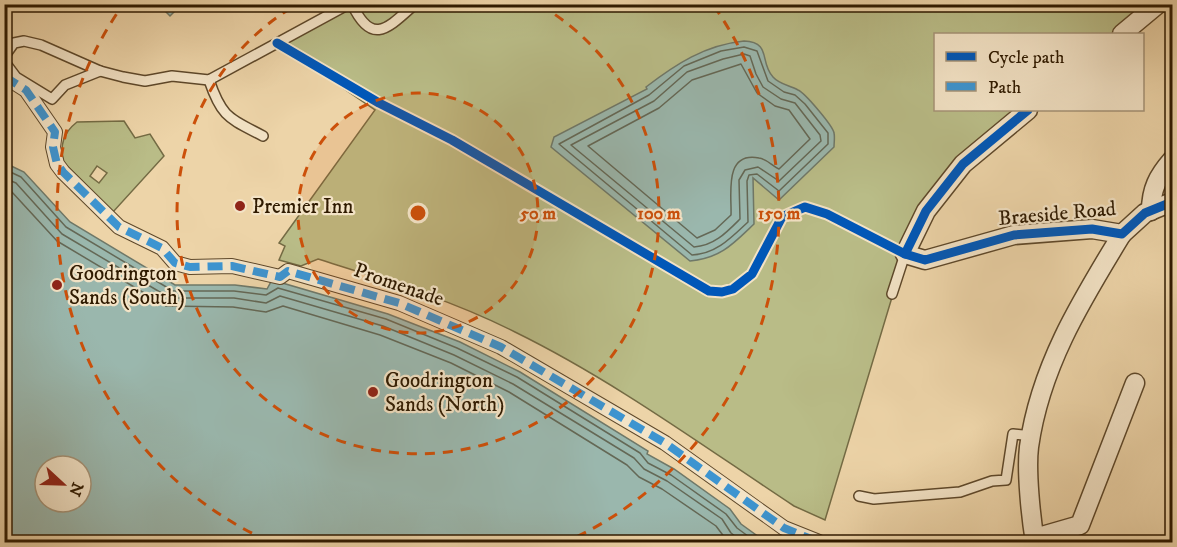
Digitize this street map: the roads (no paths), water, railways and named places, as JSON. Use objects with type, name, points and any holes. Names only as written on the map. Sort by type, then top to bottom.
[{"type":"street","points":[[1123,33],[1158,4]]},
{"type":"street","name":"Promenade","points":[[4,76],[26,90],[55,132],[53,147],[57,164],[63,172],[119,227],[162,248],[175,263],[190,267],[232,266],[280,277],[288,271],[399,303],[491,342],[665,443],[784,528],[819,543]]},
{"type":"street","points":[[905,254],[926,211],[963,164],[1027,111]]},
{"type":"street","points":[[1151,211],[1151,197],[1157,178],[1173,160]]},
{"type":"street","name":"Braeside Road","points":[[905,254],[924,260],[1014,235],[1092,229],[1122,234],[1151,211],[1173,202]]},
{"type":"street","points":[[1122,234],[1078,305],[1060,341],[1043,386],[1029,448],[1035,540],[1080,525],[1135,383]]},
{"type":"lane","points":[[100,71],[65,85],[52,99],[16,77],[4,59],[9,42],[24,41],[41,45],[100,71],[145,81],[172,76],[208,80],[351,4],[368,28],[376,31],[392,26],[415,4]]},
{"type":"lane","points":[[208,80],[218,105],[228,117],[263,136]]},
{"type":"lane","points":[[892,294],[905,254]]},
{"type":"lane","points":[[859,496],[874,499],[960,492],[992,481],[1006,480],[1013,434],[1032,436]]},
{"type":"water","points":[[159,5],[181,5],[170,16]]},
{"type":"water","points":[[744,41],[758,45],[762,49],[766,65],[773,77],[802,92],[818,110],[832,129],[834,147],[779,200],[753,178],[754,224],[726,249],[710,257],[690,261],[551,147],[554,137],[647,89],[646,87],[680,63],[704,51]]},
{"type":"water","name":"Goodrington Sands (North)","points":[[5,163],[24,172],[70,222],[175,285],[235,285],[267,289],[272,280],[388,314],[460,342],[520,372],[648,451],[647,454],[674,469],[730,509],[741,524],[766,542],[5,542]]},
{"type":"place","name":"Premier Inn","points":[[240,206]]},
{"type":"place","name":"Goodrington Sands (South)","points":[[57,285]]},
{"type":"place","name":"Goodrington Sands (North)","points":[[373,392]]}]
